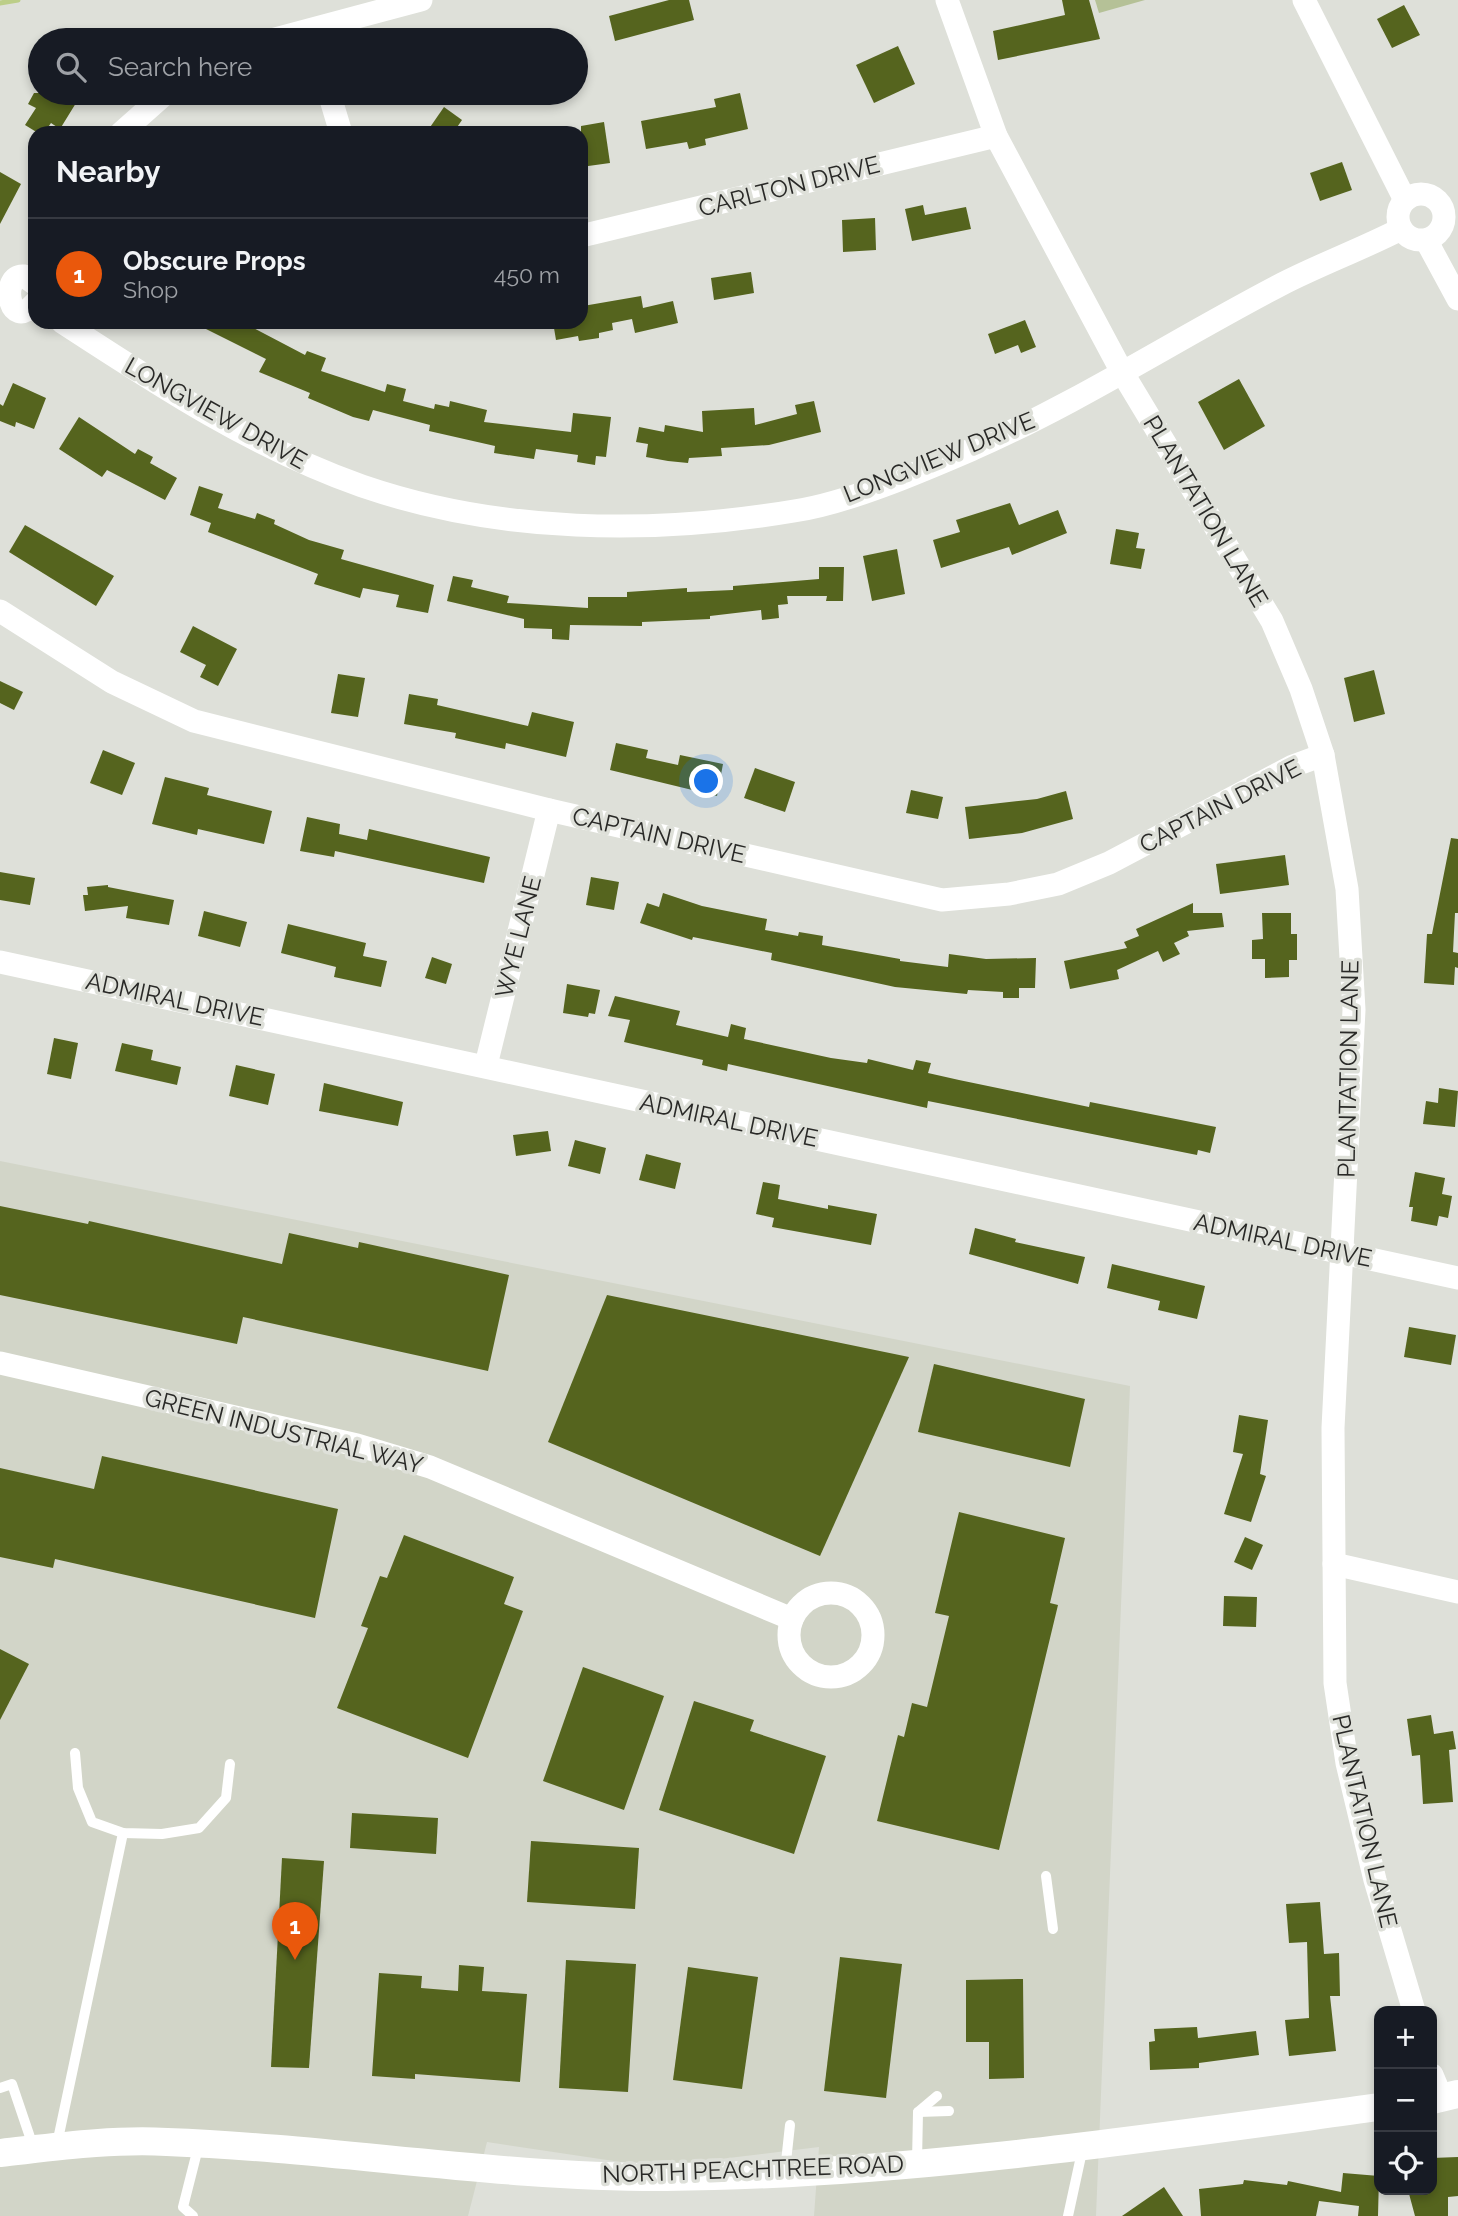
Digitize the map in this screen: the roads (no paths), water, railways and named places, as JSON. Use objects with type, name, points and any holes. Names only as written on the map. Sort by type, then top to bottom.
[{"type":"street","points":[[333,28],[421,0]]},
{"type":"street","name":"PLANTATION LANE","points":[[947,0],[996,136],[1122,372],[1272,621],[1301,689],[1323,755],[1347,889],[1354,1010],[1332,1428],[1335,1684],[1347,1763],[1375,1880],[1413,2006]]},
{"type":"street","points":[[1304,0],[1405,200]]},
{"type":"street","points":[[129,126],[152,105]]},
{"type":"street","points":[[332,105],[339,126]]},
{"type":"street","name":"CARLTON DRIVE","points":[[588,234],[996,136]]},
{"type":"street","points":[[1426,194],[1450,202],[1443,225],[1433,237],[1426,240],[1411,239],[1401,229],[1398,213],[1411,195],[1426,194]]},
{"type":"street","name":"LONGVIEW DRIVE","points":[[73,329],[256,440],[320,470],[364,486],[501,519],[639,527],[797,511],[886,484],[974,449],[1066,404],[1283,284],[1401,229]]},
{"type":"street","points":[[1426,240],[1458,299]]},
{"type":"street","points":[[28,276],[18,275],[2,283],[5,316],[28,309]]},
{"type":"street","name":"CAPTAIN DRIVE","points":[[0,611],[112,682],[194,721],[549,810],[942,900],[1010,894],[1058,884],[1109,863],[1293,766],[1323,755]]},
{"type":"street","name":"WYE LANE","points":[[486,1065],[549,810]]},
{"type":"street","name":"ADMIRAL DRIVE","points":[[0,962],[486,1065],[626,1098],[1458,1278]]},
{"type":"street","name":"GREEN INDUSTRIAL WAY","points":[[0,1363],[357,1445],[430,1467],[792,1619]]},
{"type":"street","points":[[1334,1564],[1458,1592]]},
{"type":"street","name":"NORTH PEACHTREE ROAD","points":[[0,2153],[165,2141],[541,2174],[668,2177],[917,2162],[1083,2147],[1374,2108]]},
{"type":"lane","points":[[75,1753],[78,1788],[92,1822],[123,1833],[162,1834],[199,1828],[226,1798],[230,1764]]},
{"type":"lane","points":[[45,2148],[123,1833]]},
{"type":"lane","points":[[1046,1876],[1053,1929]]},
{"type":"lane","points":[[0,2088],[12,2084],[45,2148]]},
{"type":"lane","points":[[917,2162],[918,2112],[937,2096]]},
{"type":"lane","points":[[918,2112],[949,2111]]},
{"type":"lane","points":[[785,2171],[790,2125]]},
{"type":"lane","points":[[193,2216],[183,2207],[200,2144]]},
{"type":"lane","points":[[1068,2216],[1083,2147]]},
{"type":"waterway","points":[[0,3],[18,0]]},
{"type":"place","name":"Obscure Props","points":[[295,1960]]}]
